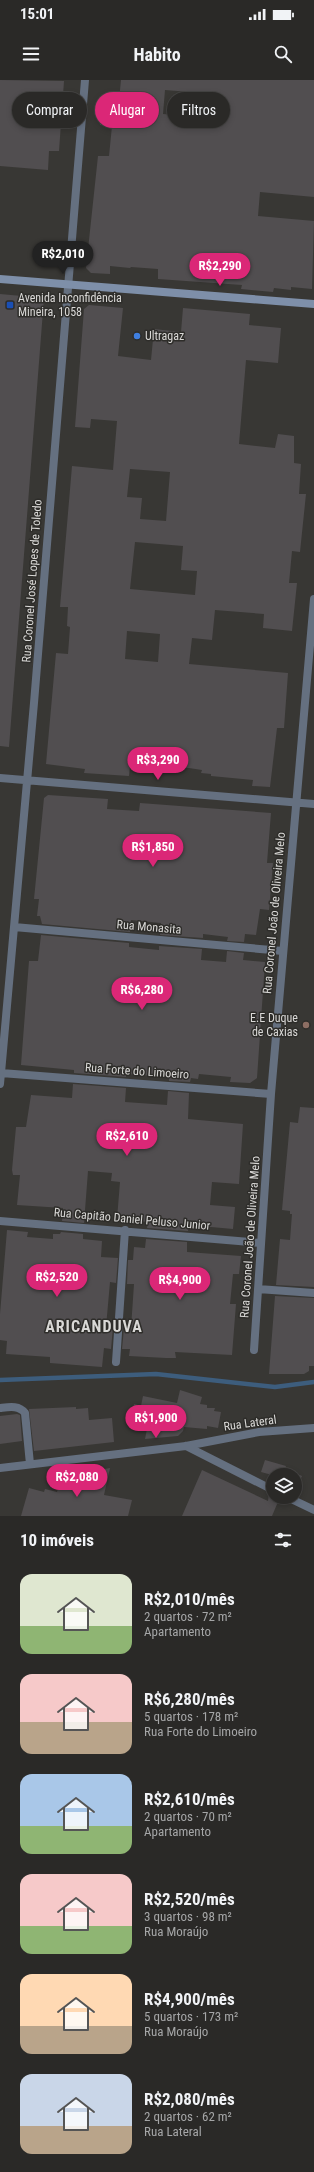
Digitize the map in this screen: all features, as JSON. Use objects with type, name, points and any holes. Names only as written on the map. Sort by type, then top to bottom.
[{"type":"street","name":"Rua Coronel José Lopes de Toledo","points":[[0,1084],[2,1039],[27,780],[85,80]]},
{"type":"street","points":[[0,279],[314,304]]},
{"type":"street","name":"Rua Coronel João de Oliveira Melo","points":[[254,1350],[271,1094],[314,598]]},
{"type":"street","points":[[0,778],[314,804]]},
{"type":"street","name":"Rua Monasita","points":[[14,927],[283,951]]},
{"type":"street","name":"Rua Forte do Limoeiro","points":[[1,1073],[271,1094]]},
{"type":"street","name":"Rua Capitão Daniel Peluso Junior","points":[[0,1221],[125,1230],[261,1243]]},
{"type":"street","points":[[116,1362],[125,1230]]},
{"type":"street","points":[[258,1289],[314,1293]]},
{"type":"street","points":[[0,1408],[16,1407],[20,1408],[25,1413],[30,1464]]},
{"type":"street","name":"Rua Lateral","points":[[0,1468],[186,1446],[259,1432],[314,1428]]},
{"type":"street","points":[[186,1446],[266,1486]]},
{"type":"street","points":[[302,1504],[314,1510]]},
{"type":"building","points":[[0,80],[64,81],[63,92],[12,92],[12,128],[61,128],[59,151],[49,151],[48,170],[0,166]]},
{"type":"building","points":[[121,80],[314,80],[314,197],[260,192],[258,216],[314,221],[312,289],[291,287],[291,290],[274,288],[273,292],[241,289],[242,285],[158,279],[158,269],[131,267],[110,266],[110,274],[91,273],[86,268],[98,156],[109,156],[112,128],[159,128],[159,92],[120,92]]},
{"type":"building","points":[[0,294],[44,298],[9,747],[0,746]]},
{"type":"building","points":[[89,305],[123,308],[118,356],[151,360],[154,329],[181,332],[183,308],[250,314],[249,325],[281,328],[278,363],[246,360],[239,444],[275,448],[278,434],[294,436],[294,463],[301,464],[299,494],[306,494],[300,552],[292,551],[289,583],[297,583],[292,631],[263,628],[264,614],[215,610],[212,640],[192,638],[189,664],[288,673],[284,728],[277,728],[270,787],[252,786],[253,780],[211,776],[211,774],[201,773],[202,770],[189,768],[130,766],[129,776],[84,773],[85,769],[46,764],[56,653],[68,654],[70,627],[67,626],[68,607],[60,607],[72,466],[113,470],[117,421],[91,419],[90,428],[75,427],[84,309]],"holes":[[[130,469],[170,472],[166,521],[140,519],[142,498],[127,497]],[[135,542],[183,546],[181,570],[197,571],[195,595],[130,589]],[[127,631],[160,634],[158,662],[125,659]]]},
{"type":"building","points":[[48,795],[108,799],[107,809],[139,811],[140,803],[271,813],[267,863],[273,863],[269,910],[260,909],[256,935],[245,934],[244,942],[227,941],[228,937],[203,934],[203,938],[160,935],[161,923],[131,920],[130,932],[42,924],[40,916],[37,916],[39,899],[34,899],[44,798]]},
{"type":"building","points":[[41,935],[129,943],[129,947],[159,950],[159,946],[202,949],[201,960],[226,962],[227,951],[244,953],[243,960],[265,962],[257,1078],[250,1083],[230,1082],[231,1077],[199,1074],[198,1079],[191,1078],[190,1082],[169,1081],[169,1077],[126,1074],[126,1077],[74,1073],[74,1070],[21,1065],[29,961],[38,961]]},
{"type":"building","points":[[73,1084],[126,1088],[125,1102],[167,1105],[168,1091],[189,1093],[188,1119],[243,1124],[239,1184],[212,1182],[210,1205],[235,1207],[233,1229],[189,1225],[188,1231],[147,1228],[148,1222],[117,1219],[120,1182],[111,1181],[112,1173],[88,1171],[84,1223],[62,1221],[63,1208],[17,1205],[20,1175],[13,1175],[12,1170],[16,1127],[26,1127],[31,1095],[72,1098]]},
{"type":"building","points":[[300,1107],[314,1108],[314,1287],[276,1285],[280,1239],[290,1240],[292,1214],[290,1214],[290,1211],[282,1210],[290,1122],[298,1123]]},
{"type":"building","points":[[7,1230],[28,1232],[27,1237],[53,1239],[53,1234],[60,1234],[61,1232],[83,1234],[83,1239],[102,1241],[101,1257],[118,1258],[116,1283],[110,1282],[106,1327],[113,1327],[111,1349],[104,1348],[102,1367],[50,1363],[50,1357],[6,1354],[7,1341],[0,1340],[0,1314]]},
{"type":"building","points":[[146,1239],[187,1242],[187,1252],[241,1256],[239,1274],[233,1274],[230,1304],[236,1304],[232,1355],[175,1352],[176,1358],[129,1356],[130,1349],[122,1349],[124,1328],[131,1328],[134,1284],[127,1284],[128,1260],[133,1260],[134,1247],[145,1248]]},
{"type":"building","points":[[275,1296],[314,1298],[314,1366],[309,1366],[309,1371],[304,1374],[269,1374]]},
{"type":"building","points":[[180,1390],[202,1397],[200,1404],[207,1405],[207,1408],[215,1408],[214,1411],[221,1412],[218,1428],[207,1426],[207,1429],[184,1427],[183,1431],[178,1436],[145,1439],[147,1429],[130,1425],[134,1404],[141,1406],[143,1396],[177,1403]]},
{"type":"building","points":[[76,1407],[76,1409],[88,1408],[89,1420],[112,1418],[114,1442],[34,1451],[29,1409]]},
{"type":"building","points":[[20,1415],[22,1441],[0,1444],[0,1416]]},
{"type":"building","points":[[265,1460],[286,1466],[285,1468],[266,1468],[266,1473],[261,1472]]},
{"type":"building","points":[[110,1468],[104,1495],[132,1500],[128,1516],[21,1516],[29,1488],[44,1492],[45,1489],[57,1492],[61,1477]]},
{"type":"building","points":[[202,1470],[266,1500],[266,1504],[277,1504],[272,1516],[182,1516]]},
{"type":"waterway","points":[[0,1380],[156,1374],[275,1387],[314,1382]]},
{"type":"place","name":"Avenida Inconfidência Mineira, 1058","points":[[10,305]]},
{"type":"place","name":"Ultragaz","points":[[137,336]]},
{"type":"place","name":"E.E Duque de Caxias","points":[[306,1025]]},
{"type":"district","name":"ARICANDUVA","points":[[94,1326]]}]
